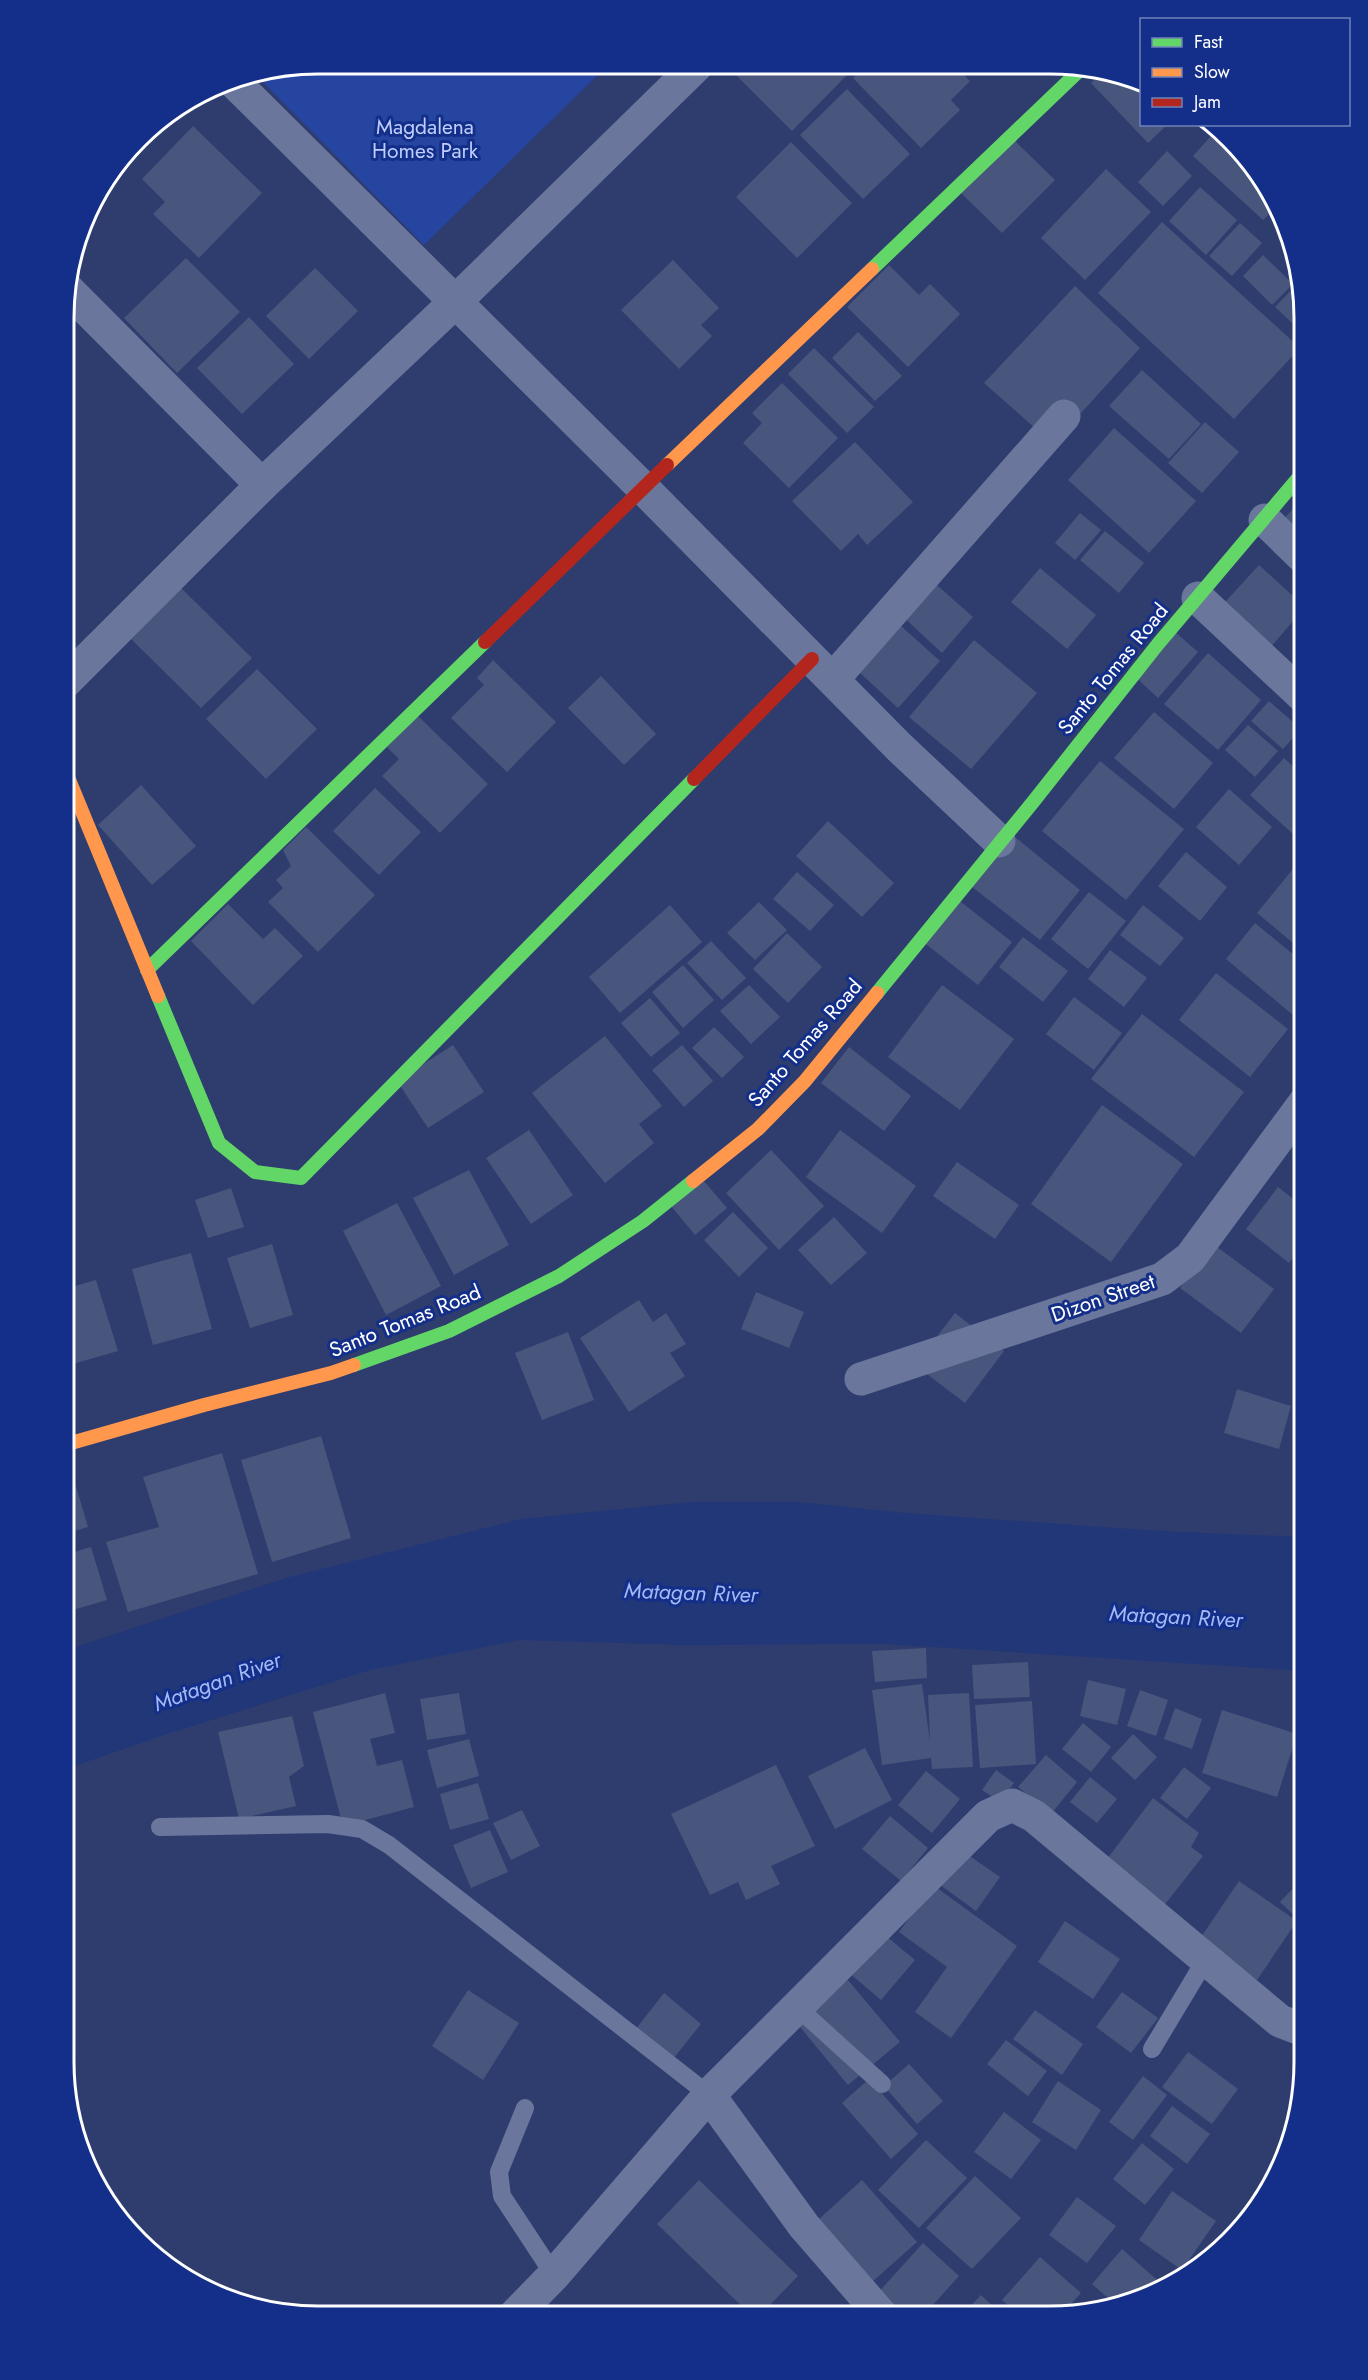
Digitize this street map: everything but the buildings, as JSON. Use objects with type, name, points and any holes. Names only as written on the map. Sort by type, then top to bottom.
[{"type":"street","points":[[74,673],[262,485],[454,303],[688,74]]},
{"type":"street","points":[[147,970],[643,488],[1075,75]]},
{"type":"street","points":[[238,86],[454,303],[643,488],[898,747],[999,841]]},
{"type":"street","points":[[75,297],[262,485]]},
{"type":"street","points":[[74,794],[219,1143],[255,1172],[301,1178],[823,669],[1064,416]]},
{"type":"street","name":"Santo Tomas Road","points":[[74,1442],[204,1405],[331,1373],[449,1331],[559,1276],[643,1221],[758,1129],[805,1081],[1158,644],[1294,484]]},
{"type":"street","points":[[1265,520],[1294,548]]},
{"type":"street","points":[[1198,598],[1294,688]]},
{"type":"street","name":"Dizon Street","points":[[861,1379],[1162,1279],[1191,1257],[1294,1117]]},
{"type":"street","points":[[524,2306],[554,2275],[709,2096],[988,1816],[1012,1805],[1034,1816],[1280,2021],[1294,2026]]},
{"type":"street","points":[[709,2096],[804,2226],[874,2306]]},
{"type":"lane","points":[[160,1827],[328,1824],[362,1829],[389,1845],[709,2096]]},
{"type":"lane","points":[[1152,2049],[1206,1959]]},
{"type":"lane","points":[[798,2008],[882,2084]]},
{"type":"lane","points":[[525,2108],[499,2172],[502,2196],[554,2275]]},
{"type":"green space","name":"Magdalena Homes Park","points":[[302,74],[599,74],[424,245],[261,80]]},
{"type":"water","name":"Matagan River","points":[[692,1502],[799,1502],[905,1513],[1159,1531],[1294,1537],[1294,1670],[886,1644],[683,1645],[520,1640],[370,1670],[167,1734],[74,1766],[74,1647],[286,1578],[521,1519]]},
{"type":"traffic: fast","points":[[872,269],[1075,75]]},
{"type":"traffic: fast","points":[[877,993],[1158,644],[1294,483]]},
{"type":"traffic: fast","points":[[147,970],[485,642]]},
{"type":"traffic: fast","points":[[158,996],[219,1143],[255,1172],[301,1178],[694,779]]},
{"type":"traffic: fast","points":[[354,1365],[449,1331],[559,1276],[643,1221],[693,1181]]},
{"type":"traffic: slow","points":[[667,465],[872,269]]},
{"type":"traffic: slow","points":[[74,792],[158,996]]},
{"type":"traffic: slow","points":[[693,1181],[758,1129],[805,1081],[877,993]]},
{"type":"traffic: slow","points":[[74,1442],[354,1365]]},
{"type":"traffic: jam","points":[[485,642],[667,465]]},
{"type":"traffic: jam","points":[[694,779],[812,659]]}]
